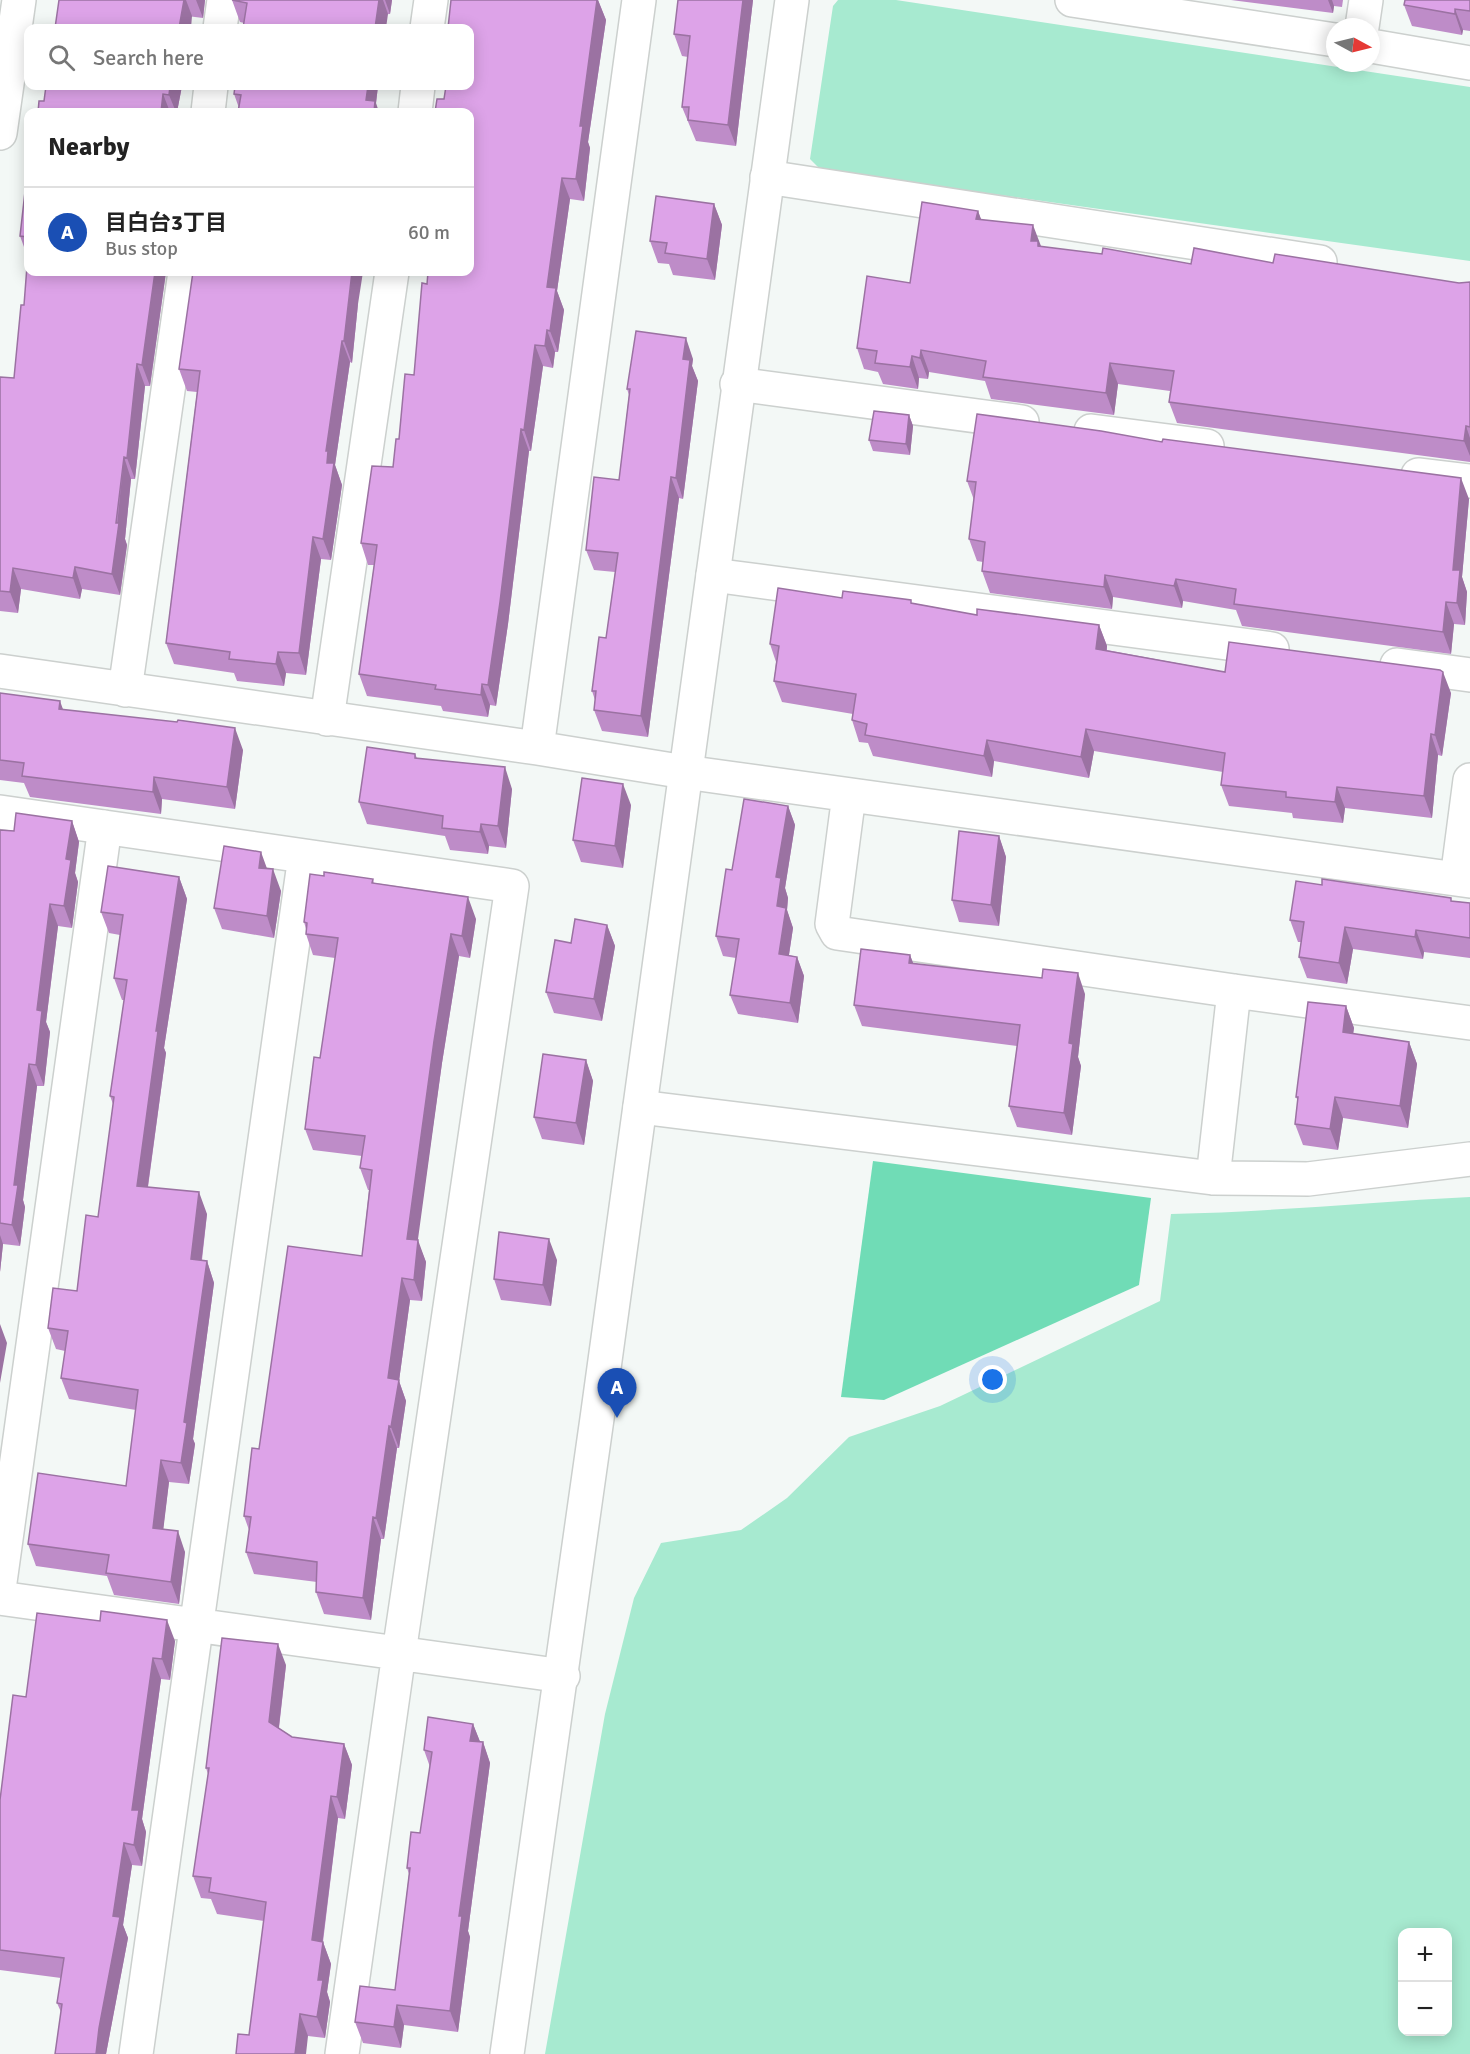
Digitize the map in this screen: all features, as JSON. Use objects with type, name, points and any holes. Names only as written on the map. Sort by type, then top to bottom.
[{"type":"street","points":[[0,133],[19,0]]},
{"type":"street","points":[[221,24],[224,0]]},
{"type":"street","points":[[428,24],[431,0]]},
{"type":"street","points":[[537,748],[639,0]]},
{"type":"street","points":[[507,2054],[562,1676],[737,384],[792,0]]},
{"type":"street","points":[[1072,0],[1161,6],[1326,38]]},
{"type":"street","points":[[1363,18],[1366,0]]},
{"type":"street","points":[[1380,48],[1470,63]]},
{"type":"street","points":[[209,108],[211,90]]},
{"type":"street","points":[[415,108],[417,90]]},
{"type":"street","points":[[767,177],[1353,267]]},
{"type":"street","points":[[125,690],[184,276]]},
{"type":"street","points":[[327,719],[391,276]]},
{"type":"street","points":[[737,384],[1234,450]]},
{"type":"street","points":[[1387,470],[1470,482]]},
{"type":"street","points":[[713,574],[1304,653]]},
{"type":"street","points":[[1364,661],[1470,675]]},
{"type":"street","points":[[0,671],[537,748],[685,772],[1463,880],[1470,780]]},
{"type":"street","points":[[849,795],[832,924],[837,933],[1470,1023]]},
{"type":"street","points":[[0,812],[512,886],[342,2054]]},
{"type":"street","points":[[0,1582],[105,827]]},
{"type":"street","points":[[136,2054],[305,856]]},
{"type":"street","points":[[1213,1178],[1234,991]]},
{"type":"street","points":[[640,1107],[1213,1178],[1308,1179],[1470,1159]]},
{"type":"street","points":[[0,1598],[562,1676]]},
{"type":"shaded area","points":[[838,0],[896,0],[1326,65],[1326,72],[1371,72],[1470,87],[1470,261],[821,170],[810,159],[833,6]]},
{"type":"shaded area","points":[[873,1161],[1151,1198],[1139,1285],[884,1400],[841,1397]]},
{"type":"shaded area","points":[[1470,1197],[1470,2054],[545,2054],[605,1714],[634,1598],[661,1543],[741,1530],[787,1498],[849,1437],[940,1406],[1160,1301],[1171,1214]]},
{"type":"building","points":[[59,0],[184,0],[180,24],[56,24]]},
{"type":"building","points":[[232,0],[379,0],[376,24],[244,24],[247,3]]},
{"type":"building","points":[[451,0],[597,0],[580,126],[583,126],[576,179],[562,178],[547,287],[556,288],[550,331],[547,330],[545,346],[535,345],[524,430],[521,429],[488,685],[482,684],[481,695],[435,689],[436,685],[359,674],[377,545],[361,543],[372,466],[393,467],[396,439],[399,439],[405,374],[414,375],[422,283],[427,284],[428,276],[474,276],[474,108],[436,108],[437,99],[444,99],[445,90],[474,90],[474,24],[448,24]]},
{"type":"building","points":[[678,0],[743,0],[728,125],[688,120],[689,107],[682,107],[690,36],[674,34]]},
{"type":"building","points":[[1405,0],[1470,0],[1470,11],[1455,9],[1455,14],[1404,5]]},
{"type":"building","points":[[45,90],[170,90],[169,95],[163,94],[161,108],[38,108],[39,101],[44,101]]},
{"type":"building","points":[[234,90],[367,90],[366,100],[375,101],[374,108],[239,108],[241,95],[234,94]]},
{"type":"building","points":[[656,196],[714,204],[707,259],[665,253],[667,243],[650,241]]},
{"type":"building","points":[[24,201],[24,236],[20,236]]},
{"type":"building","points":[[922,202],[978,211],[976,219],[1033,225],[1031,241],[1038,241],[1038,246],[1102,254],[1103,248],[1191,264],[1194,248],[1273,263],[1275,254],[1459,283],[1470,282],[1470,427],[1466,426],[1464,441],[1169,402],[1174,371],[1110,363],[1106,393],[983,377],[986,361],[921,350],[920,358],[912,356],[910,367],[875,363],[877,351],[857,348],[867,276],[910,283]]},
{"type":"building","points":[[26,276],[154,276],[142,365],[137,364],[127,458],[124,457],[116,523],[119,523],[112,574],[75,567],[73,578],[13,568],[10,592],[0,591],[0,377],[14,378],[21,305],[24,305]]},
{"type":"building","points":[[192,276],[352,276],[344,341],[342,341],[326,451],[328,451],[327,463],[334,463],[323,539],[313,537],[299,653],[278,652],[276,664],[229,659],[230,652],[166,643],[200,371],[179,369]]},
{"type":"building","points":[[636,331],[686,338],[683,359],[690,360],[676,478],[671,477],[641,716],[594,710],[596,691],[592,691],[599,637],[606,638],[618,553],[586,550],[594,477],[619,480],[630,389],[627,389]]},
{"type":"building","points":[[874,411],[909,415],[906,444],[869,440]]},
{"type":"building","points":[[977,414],[1162,442],[1163,439],[1461,478],[1453,570],[1460,570],[1457,603],[1446,602],[1443,632],[1234,604],[1236,589],[1176,579],[1174,586],[1105,575],[1104,587],[982,571],[985,542],[969,539],[976,482],[967,481]]},
{"type":"building","points":[[778,588],[842,598],[843,591],[911,600],[911,603],[977,615],[977,609],[1099,625],[1096,649],[1225,672],[1229,642],[1440,670],[1443,672],[1435,735],[1431,734],[1424,796],[1337,787],[1335,802],[1286,797],[1286,792],[1221,785],[1225,753],[1086,729],[1081,757],[987,740],[984,756],[865,735],[867,724],[852,720],[856,694],[774,681],[779,646],[770,644]]},
{"type":"building","points":[[0,693],[60,701],[59,709],[177,722],[178,720],[235,728],[227,787],[154,777],[153,792],[22,776],[24,763],[0,760]]},
{"type":"building","points":[[367,747],[415,754],[415,758],[505,767],[498,826],[481,824],[480,832],[442,828],[443,816],[359,802]]},
{"type":"building","points":[[582,778],[623,784],[615,846],[573,840]]},
{"type":"building","points":[[744,799],[788,806],[776,877],[781,878],[777,906],[786,908],[779,954],[797,957],[790,1003],[730,995],[739,939],[716,936],[726,869],[732,870]]},
{"type":"building","points":[[16,813],[72,821],[66,859],[71,860],[64,906],[50,904],[37,1010],[42,1011],[36,1065],[29,1064],[14,1185],[18,1185],[12,1225],[0,1223],[0,830],[14,831]]},
{"type":"building","points":[[959,831],[999,836],[991,905],[952,900]]},
{"type":"building","points":[[224,846],[261,852],[259,868],[273,869],[267,916],[214,908]]},
{"type":"building","points":[[108,866],[179,877],[156,1031],[158,1031],[137,1186],[199,1192],[191,1259],[207,1261],[184,1422],[187,1423],[181,1463],[161,1460],[153,1528],[178,1531],[171,1582],[106,1573],[109,1555],[28,1544],[38,1473],[126,1486],[138,1390],[61,1378],[68,1331],[48,1328],[53,1288],[77,1291],[86,1215],[98,1217],[114,1097],[110,1096],[127,980],[114,978],[123,915],[101,912]]},
{"type":"building","points":[[324,872],[373,879],[372,883],[468,897],[462,936],[451,934],[434,1041],[407,1239],[418,1240],[414,1280],[402,1278],[388,1378],[399,1380],[391,1427],[389,1426],[376,1518],[373,1517],[363,1598],[316,1592],[317,1562],[246,1552],[251,1517],[244,1516],[252,1448],[259,1449],[288,1246],[362,1256],[372,1170],[360,1168],[365,1136],[305,1129],[314,1057],[320,1058],[338,938],[306,934],[307,923],[304,922],[310,874],[324,876]]},
{"type":"building","points":[[1322,879],[1451,898],[1451,901],[1470,903],[1470,938],[1416,930],[1415,937],[1345,927],[1339,963],[1299,957],[1304,922],[1290,920],[1296,881],[1322,885]]},
{"type":"building","points":[[575,919],[607,925],[594,999],[546,992],[555,940],[571,943]]},
{"type":"building","points":[[861,949],[910,955],[909,963],[1042,978],[1043,969],[1078,973],[1069,1043],[1073,1044],[1064,1113],[1009,1106],[1020,1025],[854,1005]]},
{"type":"building","points":[[1308,1002],[1346,1006],[1343,1032],[1409,1042],[1400,1106],[1335,1097],[1330,1129],[1295,1124],[1298,1097],[1296,1097]]},
{"type":"building","points":[[543,1054],[586,1060],[576,1123],[534,1117]]},
{"type":"building","points":[[499,1232],[549,1239],[543,1285],[494,1279]]},
{"type":"building","points":[[101,1611],[167,1620],[162,1659],[153,1658],[132,1810],[139,1810],[134,1845],[124,1843],[113,1916],[120,1917],[96,2054],[55,2054],[62,2004],[57,2003],[64,1958],[0,1950],[0,1800],[13,1695],[26,1697],[37,1613],[100,1621]]},
{"type":"building","points":[[222,1638],[278,1644],[269,1722],[292,1737],[344,1744],[337,1797],[331,1796],[312,1940],[323,1942],[318,1980],[323,1980],[317,2017],[300,2014],[295,2054],[236,2054],[238,2034],[249,2035],[266,1902],[209,1892],[211,1878],[193,1876],[209,1768],[206,1768]]},
{"type":"building","points":[[428,1717],[473,1724],[470,1741],[483,1742],[459,1916],[462,1916],[450,2011],[397,2005],[394,2027],[355,2022],[360,1986],[395,1990],[410,1868],[407,1868],[411,1832],[420,1833],[432,1752],[424,1750]]},
{"type":"place","name":"目白台3丁目","points":[[617,1418]]}]
